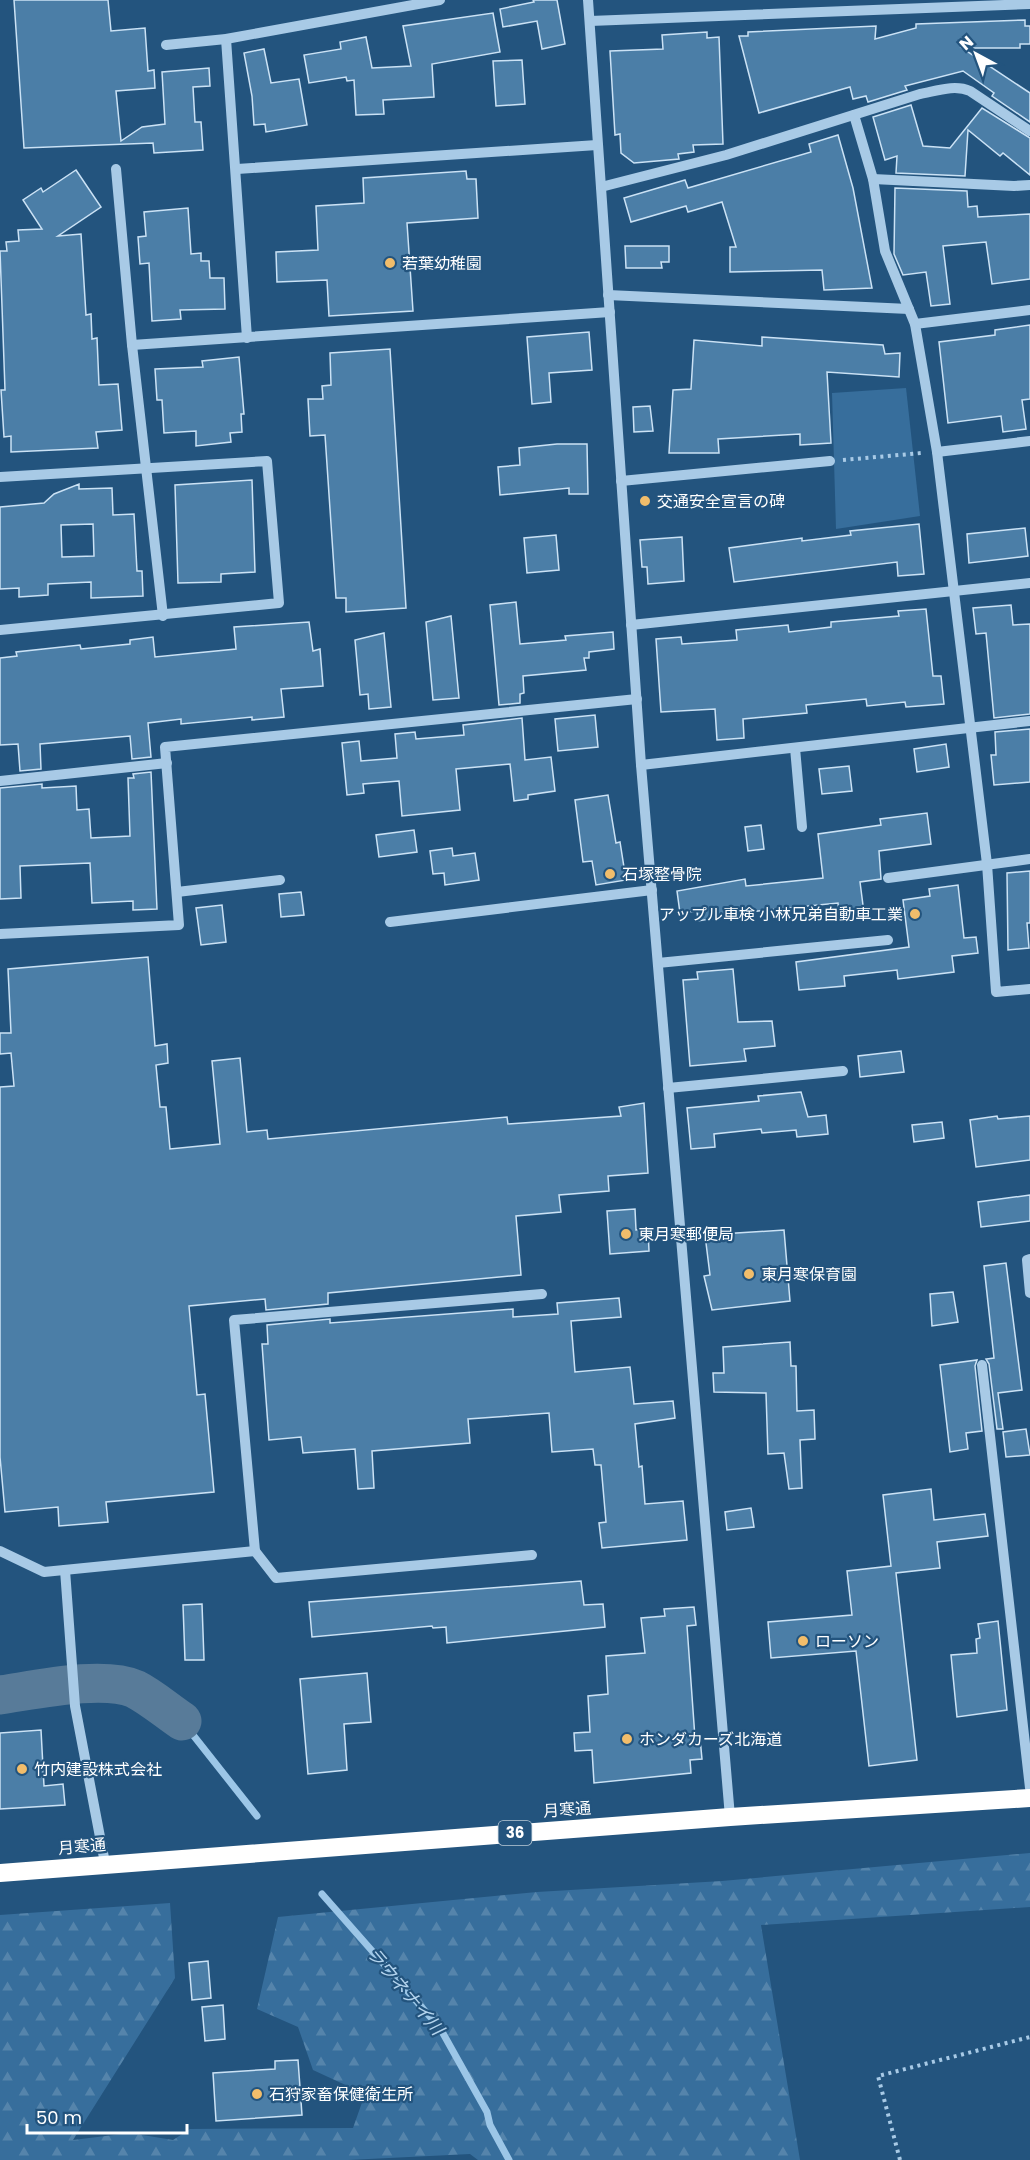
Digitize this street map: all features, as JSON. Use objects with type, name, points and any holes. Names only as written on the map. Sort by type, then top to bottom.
[{"type":"highway","name":"月寒通","points":[[0,1873],[105,1863],[730,1817],[1030,1798]]},
{"type":"street","points":[[166,45],[226,39],[440,0]]},
{"type":"street","points":[[588,0],[641,765],[730,1817]]},
{"type":"street","points":[[590,21],[848,5],[1030,4]]},
{"type":"street","points":[[226,39],[237,169],[247,338]]},
{"type":"street","points":[[601,188],[726,155],[920,94],[963,87],[987,100],[1030,131]]},
{"type":"street","points":[[854,115],[873,179],[885,251],[915,324],[937,452],[987,864],[996,992],[1030,988]]},
{"type":"street","points":[[237,169],[597,145]]},
{"type":"street","points":[[116,169],[132,345],[163,616]]},
{"type":"street","points":[[873,179],[1030,185]]},
{"type":"street","points":[[608,295],[909,309]]},
{"type":"street","points":[[915,324],[1030,310]]},
{"type":"street","points":[[132,345],[610,312]]},
{"type":"street","points":[[937,452],[1030,441]]},
{"type":"street","points":[[0,477],[267,461],[279,603],[0,630]]},
{"type":"street","points":[[621,481],[830,461]]},
{"type":"street","points":[[631,625],[1030,583]]},
{"type":"street","points":[[0,934],[179,925],[165,747],[637,699]]},
{"type":"street","points":[[641,765],[1030,721]]},
{"type":"street","points":[[795,748],[802,827]]},
{"type":"street","points":[[0,781],[167,763]]},
{"type":"street","points":[[888,878],[1030,859]]},
{"type":"street","points":[[177,892],[280,880]]},
{"type":"street","points":[[390,922],[652,890]]},
{"type":"street","points":[[658,963],[888,940]]},
{"type":"street","points":[[668,1088],[843,1071]]},
{"type":"street","points":[[1030,1259],[1027,1260],[1030,1293]]},
{"type":"street","points":[[532,1555],[276,1578],[255,1551],[234,1320],[542,1294]]},
{"type":"street","points":[[982,1365],[1030,1788]]},
{"type":"street","points":[[0,1551],[44,1572],[255,1551]]},
{"type":"street","points":[[65,1570],[75,1706],[105,1863]]},
{"type":"path","points":[[830,461],[937,452]]},
{"type":"path","points":[[900,2160],[878,2076],[1030,2037]]},
{"type":"green space","points":[[906,388],[920,516],[836,529],[832,393]]},
{"type":"green space","points":[[1030,1853],[1030,1907],[761,1925],[800,2160],[478,2160],[470,2154],[348,2160],[0,2160],[0,1915],[170,1903],[175,1978],[73,2140],[130,2133],[173,2140],[190,2129],[353,2128],[365,2094],[313,2070],[298,2027],[257,2009],[278,1917],[537,1892],[722,1881]]},
{"type":"building","points":[[14,0],[108,0],[111,31],[145,28],[148,71],[154,70],[155,88],[116,91],[121,141],[142,127],[165,124],[162,72],[209,68],[210,86],[193,87],[195,122],[201,122],[203,150],[154,153],[153,143],[24,148]]},
{"type":"building","points":[[533,0],[557,0],[565,44],[542,49],[537,21],[503,27],[500,9],[534,2]]},
{"type":"building","points":[[493,13],[500,52],[432,64],[434,97],[383,100],[384,114],[356,115],[354,80],[347,81],[346,77],[309,83],[304,55],[341,49],[340,42],[366,37],[372,68],[411,66],[403,26]]},
{"type":"building","points":[[1025,20],[1025,26],[1030,26],[1030,44],[1020,44],[1020,48],[962,48],[1030,93],[1030,122],[992,96],[994,93],[963,71],[905,86],[907,90],[868,102],[866,96],[853,99],[850,87],[759,113],[739,36],[748,36],[748,32],[876,26],[875,39],[916,28],[916,24]]},
{"type":"building","points":[[707,32],[707,38],[719,37],[723,144],[693,145],[694,152],[678,154],[679,159],[634,163],[621,153],[620,134],[615,135],[610,51],[663,49],[662,35]]},
{"type":"building","points":[[264,49],[271,83],[299,79],[307,125],[266,132],[265,124],[254,125],[252,96],[244,53]]},
{"type":"building","points":[[522,60],[525,104],[496,106],[493,61]]},
{"type":"building","points":[[911,105],[923,146],[950,148],[982,108],[1030,138],[1030,175],[1003,153],[1000,156],[968,130],[965,176],[896,173],[897,156],[885,160],[873,117]]},
{"type":"building","points":[[838,135],[853,188],[872,288],[824,290],[822,270],[730,272],[730,247],[736,247],[722,202],[688,212],[686,206],[631,222],[624,198],[685,180],[688,188],[811,152],[809,144]]},
{"type":"building","points":[[76,170],[101,207],[58,236],[81,234],[86,315],[91,314],[92,339],[97,338],[99,385],[118,384],[122,430],[96,432],[98,448],[11,452],[11,436],[4,437],[1,390],[5,390],[0,251],[7,251],[6,242],[19,241],[18,230],[42,229],[23,200],[41,188],[43,192]]},
{"type":"building","points":[[466,171],[467,179],[476,179],[478,218],[407,223],[413,311],[329,316],[327,280],[277,282],[276,252],[318,250],[316,206],[364,203],[363,178]]},
{"type":"building","points":[[895,188],[967,191],[968,207],[977,206],[978,217],[1030,214],[1030,279],[992,284],[986,242],[943,246],[950,304],[931,306],[926,272],[903,275],[894,254]]},
{"type":"building","points":[[188,208],[191,254],[201,253],[201,261],[209,261],[210,278],[224,278],[225,309],[180,310],[181,319],[152,321],[149,263],[140,264],[138,237],[146,236],[144,212]]},
{"type":"building","points":[[625,246],[669,246],[669,262],[661,262],[662,268],[626,268]]},
{"type":"building","points":[[1030,325],[1030,399],[1022,400],[1026,429],[1003,432],[1001,416],[948,423],[939,342],[995,335],[995,330]]},
{"type":"building","points":[[589,332],[592,370],[549,373],[551,402],[532,404],[527,337]]},
{"type":"building","points":[[762,337],[883,345],[885,354],[900,353],[899,377],[827,372],[831,443],[800,445],[800,434],[718,439],[719,453],[669,453],[673,390],[691,389],[694,340],[762,346]]},
{"type":"building","points":[[390,349],[406,608],[346,612],[346,598],[336,598],[325,435],[310,436],[308,399],[323,399],[322,386],[331,385],[330,353]]},
{"type":"building","points":[[239,357],[244,414],[241,414],[242,432],[230,433],[231,442],[196,446],[196,431],[164,433],[162,400],[157,400],[155,369],[203,367],[202,361]]},
{"type":"building","points":[[650,406],[653,431],[634,432],[633,407]]},
{"type":"building","points":[[587,444],[588,494],[569,494],[569,488],[500,495],[498,467],[520,465],[519,448]]},
{"type":"building","points":[[252,480],[255,572],[221,574],[221,582],[178,583],[175,485]]},
{"type":"building","points":[[79,484],[79,489],[112,488],[113,515],[134,514],[137,571],[142,571],[143,596],[91,598],[91,582],[48,584],[48,595],[19,597],[19,588],[0,589],[0,507],[44,503],[54,494]],"holes":[[[93,524],[94,556],[62,557],[61,525]]]},
{"type":"building","points":[[919,524],[924,574],[898,576],[897,562],[734,582],[729,548],[802,538],[802,541],[851,535],[850,531]]},
{"type":"building","points":[[1025,528],[1028,556],[969,563],[967,534]]},
{"type":"building","points":[[556,535],[559,570],[527,573],[524,538]]},
{"type":"building","points":[[682,537],[684,581],[648,584],[647,567],[642,567],[640,540]]},
{"type":"building","points":[[516,602],[520,644],[566,640],[565,636],[613,632],[614,649],[589,652],[589,658],[584,658],[586,670],[523,676],[524,693],[520,694],[520,703],[499,705],[490,605]]},
{"type":"building","points":[[1011,605],[1013,625],[1030,624],[1030,714],[994,718],[986,633],[976,634],[973,608]]},
{"type":"building","points":[[926,609],[933,676],[941,676],[944,704],[906,707],[905,702],[867,706],[866,699],[806,705],[807,713],[743,719],[744,738],[717,740],[715,709],[661,712],[656,639],[681,637],[682,644],[737,640],[736,630],[788,625],[789,632],[831,627],[831,622],[899,616],[898,611]]},
{"type":"building","points":[[451,616],[459,698],[433,700],[426,622]]},
{"type":"building","points":[[309,622],[313,651],[320,649],[323,686],[281,689],[284,717],[252,720],[252,717],[181,724],[181,719],[148,723],[151,757],[132,759],[130,736],[40,744],[41,769],[20,771],[18,744],[0,745],[0,658],[17,656],[16,652],[80,645],[81,649],[130,644],[130,640],[153,637],[155,657],[236,649],[234,627]]},
{"type":"building","points":[[384,633],[391,707],[369,709],[368,694],[360,695],[355,640]]},
{"type":"building","points":[[595,715],[598,747],[558,751],[555,719]]},
{"type":"building","points":[[522,718],[525,760],[551,757],[555,791],[528,795],[528,799],[514,801],[510,764],[456,769],[460,810],[402,816],[399,781],[363,784],[364,793],[347,795],[342,743],[359,741],[361,761],[397,758],[395,734],[415,732],[416,739],[464,735],[463,725]]},
{"type":"building","points":[[1030,729],[1030,782],[994,785],[991,755],[996,755],[995,732]]},
{"type":"building","points":[[946,744],[949,767],[917,772],[914,749]]},
{"type":"building","points":[[849,766],[852,791],[822,794],[819,769]]},
{"type":"building","points":[[151,772],[157,909],[133,910],[133,901],[92,903],[90,863],[20,866],[21,898],[0,899],[0,788],[42,784],[42,788],[76,786],[77,810],[89,809],[91,838],[130,836],[128,778],[134,778],[133,774]]},
{"type":"building","points":[[608,795],[616,843],[620,842],[626,880],[596,885],[592,861],[583,862],[575,800]]},
{"type":"building","points":[[927,813],[931,844],[879,851],[881,879],[860,882],[864,913],[839,916],[838,903],[758,911],[698,921],[697,911],[680,913],[677,891],[745,879],[746,886],[823,878],[818,834],[881,825],[880,819]]},
{"type":"building","points":[[761,825],[764,849],[748,851],[745,827]]},
{"type":"building","points":[[414,830],[417,852],[379,857],[376,835]]},
{"type":"building","points":[[452,848],[453,856],[475,853],[479,880],[445,885],[444,873],[433,874],[430,851]]},
{"type":"building","points":[[1030,871],[1030,923],[1027,923],[1029,948],[1008,950],[1007,873]]},
{"type":"building","points":[[958,885],[964,938],[976,937],[978,953],[952,956],[954,972],[898,979],[897,970],[844,976],[845,986],[799,990],[796,962],[909,947],[903,900],[930,896],[929,889]]},
{"type":"building","points":[[301,892],[304,915],[281,917],[279,894]]},
{"type":"building","points":[[222,905],[226,942],[201,945],[196,908]]},
{"type":"building","points":[[148,957],[155,1046],[167,1044],[168,1063],[156,1065],[160,1107],[166,1107],[170,1149],[220,1144],[212,1061],[240,1058],[247,1132],[267,1130],[268,1139],[507,1117],[508,1124],[621,1116],[619,1107],[644,1103],[648,1173],[608,1176],[609,1191],[559,1195],[561,1212],[516,1216],[521,1275],[328,1293],[328,1304],[266,1310],[265,1299],[189,1306],[197,1395],[205,1394],[214,1492],[106,1502],[108,1522],[59,1526],[58,1507],[5,1512],[0,1457],[0,1087],[14,1086],[11,1053],[0,1054],[0,1033],[11,1033],[8,969]]},
{"type":"building","points":[[733,969],[738,1022],[772,1021],[775,1046],[744,1049],[746,1061],[690,1066],[683,980],[698,979],[697,972]]},
{"type":"building","points":[[901,1051],[904,1072],[860,1077],[858,1056]]},
{"type":"building","points":[[801,1092],[808,1117],[826,1115],[828,1134],[797,1137],[796,1130],[762,1133],[761,1129],[714,1134],[715,1147],[691,1149],[687,1108],[759,1101],[758,1096]]},
{"type":"building","points":[[997,1116],[998,1119],[1030,1116],[1030,1160],[976,1167],[970,1120]]},
{"type":"building","points":[[942,1122],[944,1138],[914,1142],[912,1125]]},
{"type":"building","points":[[1030,1195],[1030,1221],[981,1227],[978,1202]]},
{"type":"building","points":[[635,1209],[636,1230],[648,1229],[649,1251],[610,1254],[607,1211]]},
{"type":"building","points":[[784,1230],[790,1301],[712,1310],[704,1276],[710,1275],[705,1235]]},
{"type":"building","points":[[1006,1263],[1022,1390],[998,1393],[1003,1429],[997,1429],[989,1364],[986,1359],[994,1358],[984,1266]]},
{"type":"building","points":[[953,1292],[958,1322],[932,1326],[930,1294]]},
{"type":"building","points":[[619,1298],[621,1317],[571,1321],[575,1372],[630,1367],[634,1404],[673,1401],[675,1418],[635,1424],[639,1467],[642,1466],[645,1504],[683,1501],[687,1540],[602,1548],[599,1523],[606,1522],[601,1465],[595,1465],[593,1449],[552,1452],[549,1413],[468,1419],[470,1443],[372,1451],[374,1488],[358,1489],[355,1449],[303,1453],[301,1437],[269,1440],[262,1344],[268,1344],[267,1325],[330,1319],[330,1323],[513,1309],[513,1317],[558,1314],[557,1303]]},
{"type":"building","points":[[790,1342],[791,1366],[796,1366],[797,1411],[814,1410],[815,1439],[800,1440],[802,1488],[789,1489],[784,1453],[768,1454],[766,1393],[714,1392],[713,1373],[724,1373],[723,1347]]},
{"type":"building","points":[[977,1360],[975,1366],[982,1431],[966,1433],[968,1449],[950,1452],[940,1365]]},
{"type":"building","points":[[1026,1429],[1030,1455],[1006,1457],[1003,1432]]},
{"type":"building","points":[[931,1489],[934,1520],[985,1514],[988,1536],[937,1542],[940,1568],[896,1573],[917,1760],[869,1766],[856,1651],[771,1658],[768,1622],[852,1615],[847,1571],[891,1566],[883,1495]]},
{"type":"building","points":[[751,1508],[754,1527],[727,1530],[725,1512]]},
{"type":"building","points":[[581,1581],[584,1605],[603,1604],[605,1627],[447,1643],[446,1627],[433,1628],[432,1626],[312,1637],[309,1602]]},
{"type":"building","points":[[202,1604],[204,1660],[185,1660],[183,1605]]},
{"type":"building","points":[[694,1607],[696,1625],[687,1626],[695,1738],[700,1738],[702,1759],[690,1760],[691,1773],[594,1783],[592,1750],[575,1751],[574,1733],[590,1732],[588,1696],[608,1694],[606,1656],[645,1653],[641,1618],[665,1616],[664,1609]]},
{"type":"building","points":[[998,1621],[1007,1710],[957,1717],[951,1655],[977,1653],[976,1639],[980,1638],[978,1624]]},
{"type":"building","points":[[367,1673],[371,1722],[344,1724],[347,1770],[308,1774],[300,1679]]},
{"type":"building","name":"竹内建設株式会社","points":[[41,1730],[44,1786],[63,1784],[65,1805],[0,1809],[0,1733]]},
{"type":"building","points":[[208,1961],[211,1998],[192,2000],[189,1963]]},
{"type":"building","points":[[223,2005],[225,2039],[205,2041],[202,2007]]},
{"type":"building","name":"石狩家畜保健衛生所","points":[[298,2060],[302,2115],[216,2121],[213,2073],[275,2069],[275,2061]]},
{"type":"waterway","name":"ラウネナイ川","points":[[0,1695],[87,1683],[121,1685],[141,1692],[182,1721]]},
{"type":"waterway","name":"ラウネナイ川","points":[[182,1721],[257,1816]]},
{"type":"waterway","name":"ラウネナイ川","points":[[322,1894],[440,2028],[487,2112],[490,2125],[509,2160]]},
{"type":"place","name":"若葉幼稚園","points":[[390,263]]},
{"type":"place","name":"交通安全宣言の碑","points":[[645,501]]},
{"type":"place","name":"石塚整骨院","points":[[610,874]]},
{"type":"place","name":"アップル車検 小林兄弟自動車工業","points":[[915,914]]},
{"type":"place","name":"東月寒郵便局","points":[[626,1234]]},
{"type":"place","name":"東月寒保育園","points":[[749,1274]]},
{"type":"place","name":"ローソン","points":[[803,1641]]},
{"type":"place","name":"ホンダカーズ北海道","points":[[627,1739]]},
{"type":"place","name":"竹内建設株式会社","points":[[22,1769]]},
{"type":"place","name":"石狩家畜保健衛生所","points":[[257,2094]]}]
